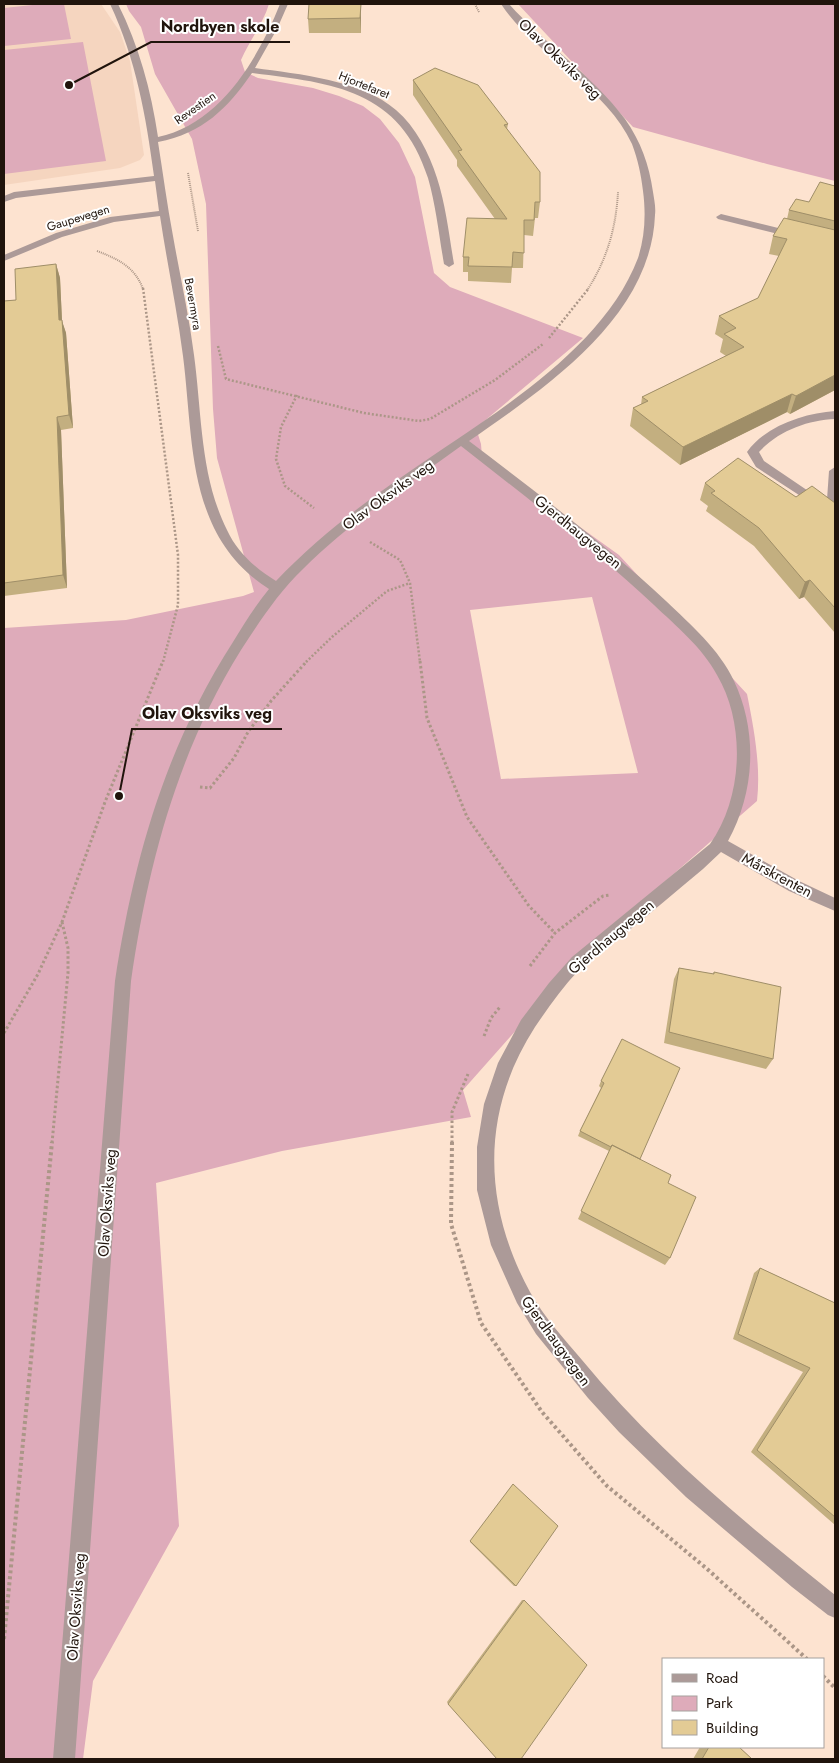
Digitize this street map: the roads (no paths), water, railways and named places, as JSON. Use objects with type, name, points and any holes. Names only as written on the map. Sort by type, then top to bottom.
[{"type":"street","name":"Bevermyra","points":[[114,4],[127,27],[141,74],[154,140],[191,377],[201,468],[209,504],[230,548],[258,577],[277,588]]},
{"type":"street","name":"Revestien","points":[[154,140],[175,137],[184,133],[218,110],[242,84],[271,34],[284,4]]},
{"type":"street","name":"Olav Oksviks veg","points":[[64,1759],[123,981],[130,929],[156,823],[170,784],[204,701],[239,644],[277,588],[320,545],[377,501],[563,367],[596,334],[620,304],[632,283],[647,248],[652,204],[644,165],[628,130],[596,90],[519,21],[505,4]]},
{"type":"street","name":"Hjortefaret","points":[[250,70],[299,77],[342,87],[372,99],[390,109],[408,126],[424,154],[433,181],[449,264]]},
{"type":"street","points":[[4,199],[32,193],[159,178]]},
{"type":"street","name":"Gaupevegen","points":[[4,258],[59,235],[95,224],[113,219],[164,213]]},
{"type":"street","points":[[721,217],[835,245]]},
{"type":"street","points":[[834,516],[760,464],[753,452],[763,442],[812,416],[835,415]]},
{"type":"street","name":"Gjerdhaugvegen","points":[[462,441],[512,478],[634,578],[709,653],[726,679],[737,705],[742,730],[744,760],[740,787],[731,818],[720,844],[710,855],[574,966],[548,996],[526,1027],[510,1055],[497,1088],[488,1121],[486,1190],[494,1227],[523,1297],[543,1327],[593,1391],[662,1462],[779,1564],[835,1608]]},
{"type":"street","points":[[834,516],[835,471]]},
{"type":"street","name":"Mårskrenten","points":[[720,844],[794,886],[835,906]]},
{"type":"place","name":"Nordbyen skole","points":[[69,85]]},
{"type":"place","name":"Olav Oksviks veg","points":[[119,796]]}]
